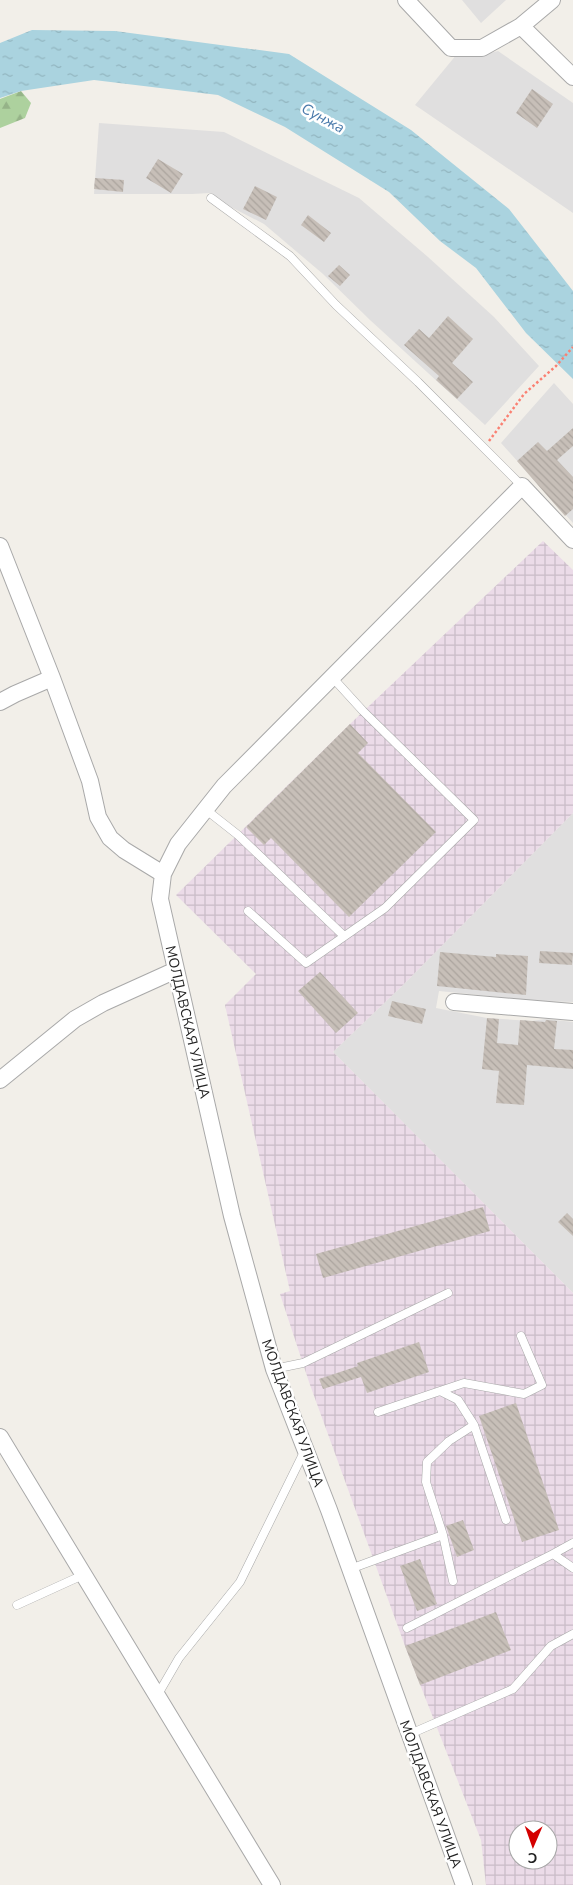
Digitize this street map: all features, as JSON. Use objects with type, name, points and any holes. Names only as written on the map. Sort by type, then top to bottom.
[{"type":"street","points":[[406,0],[451,48],[482,48],[522,26],[552,0]]},
{"type":"street","points":[[522,26],[573,76]]},
{"type":"street","points":[[522,486],[573,540]]},
{"type":"street","name":"МОЛДАВСКАЯ УЛИЦА","points":[[464,1885],[350,1569],[274,1369],[232,1216],[160,899],[163,874],[178,844],[224,786],[522,486]]},
{"type":"street","points":[[0,546],[6,576],[52,678],[90,781],[98,817],[110,838],[124,850],[163,874]]},
{"type":"street","points":[[0,702],[52,678]]},
{"type":"street","points":[[0,1080],[75,1019],[176,970]]},
{"type":"street","points":[[454,1002],[573,1012]]},
{"type":"street","points":[[0,1437],[272,1885]]},
{"type":"lane","points":[[211,198],[290,256],[336,305],[522,486]]},
{"type":"lane","points":[[248,911],[306,963],[385,908],[474,820],[332,677]]},
{"type":"lane","points":[[205,809],[238,835],[344,936]]},
{"type":"lane","points":[[274,1369],[302,1363],[448,1293]]},
{"type":"lane","points":[[378,1412],[464,1383],[524,1394],[542,1385],[521,1336]]},
{"type":"lane","points":[[440,1391],[458,1400],[474,1425],[506,1520]]},
{"type":"lane","points":[[454,1581],[443,1535],[426,1482],[427,1462],[449,1441],[474,1425]]},
{"type":"lane","points":[[157,1696],[179,1658],[240,1582],[305,1449]]},
{"type":"lane","points":[[350,1569],[443,1535]]},
{"type":"lane","points":[[408,1628],[573,1543]]},
{"type":"lane","points":[[553,1554],[573,1568]]},
{"type":"lane","points":[[17,1605],[83,1575]]},
{"type":"lane","points":[[410,1734],[513,1689],[551,1646],[573,1634]]},
{"type":"path","points":[[484,448],[524,394],[573,348]]},
{"type":"shaded area","points":[[462,0],[506,0],[481,23]]},
{"type":"shaded area","points":[[498,51],[573,103],[573,213],[415,105],[457,54],[474,57]]},
{"type":"shaded area","points":[[99,123],[224,132],[359,198],[494,317],[539,366],[485,425],[370,320],[323,274],[264,224],[229,206],[210,193],[94,194]]},
{"type":"shaded area","points":[[554,383],[573,404],[573,523],[501,443]]},
{"type":"shaded area","points":[[543,541],[573,570],[573,813],[402,986],[333,1052],[573,1293],[573,1885],[486,1885],[481,1840],[405,1646],[309,1382],[280,1294],[290,1291],[225,1005],[256,974],[176,895],[350,724]]},
{"type":"shaded area","points":[[573,813],[573,1002],[539,1001],[439,991],[436,1008],[487,1018],[531,1021],[546,1019],[573,1022],[573,1293],[333,1052],[402,986]]},
{"type":"green space","points":[[21,91],[31,103],[25,118],[0,128],[0,99]]},
{"type":"water","name":"Сунжа","points":[[32,30],[115,31],[289,54],[411,130],[509,209],[573,291],[573,379],[526,333],[476,268],[440,241],[389,192],[285,127],[218,95],[94,80],[21,91],[0,98],[0,43]]},
{"type":"building","points":[[532,89],[553,104],[537,128],[516,113]]},
{"type":"building","points":[[158,159],[183,174],[171,193],[146,178]]},
{"type":"building","points":[[95,178],[124,180],[123,192],[94,189]]},
{"type":"building","points":[[255,186],[277,197],[266,220],[243,209]]},
{"type":"building","points":[[308,215],[331,233],[324,242],[301,225]]},
{"type":"building","points":[[339,265],[350,275],[340,286],[328,276]]},
{"type":"building","points":[[448,316],[473,339],[452,363],[473,382],[457,399],[436,380],[439,376],[404,345],[419,329],[429,338]]},
{"type":"building","points":[[573,428],[573,446],[557,460],[573,477],[573,509],[565,516],[517,461],[538,442],[547,451]]},
{"type":"building","points":[[350,724],[368,743],[358,753],[436,832],[349,917],[271,838],[264,845],[246,827]]},
{"type":"building","points":[[540,951],[573,953],[572,965],[539,963]]},
{"type":"building","points":[[440,952],[496,957],[496,954],[528,956],[526,995],[437,986]]},
{"type":"building","points":[[320,972],[358,1013],[336,1033],[298,991]]},
{"type":"building","points":[[392,1001],[426,1009],[422,1024],[388,1016]]},
{"type":"building","points":[[487,1018],[499,1019],[497,1043],[518,1045],[520,1020],[557,1021],[554,1049],[573,1050],[573,1069],[527,1065],[524,1105],[496,1103],[499,1071],[482,1069]]},
{"type":"building","points":[[483,1207],[490,1231],[323,1278],[316,1254]]},
{"type":"building","points":[[567,1213],[573,1219],[573,1236],[558,1222]]},
{"type":"building","points":[[419,1342],[429,1372],[367,1393],[361,1377],[323,1389],[319,1379],[358,1366],[357,1363]]},
{"type":"building","points":[[516,1403],[559,1530],[522,1542],[479,1416]]},
{"type":"building","points":[[463,1520],[474,1550],[457,1557],[446,1526]]},
{"type":"building","points":[[420,1559],[437,1604],[417,1611],[400,1566]]},
{"type":"building","points":[[496,1612],[511,1650],[420,1685],[405,1646]]}]
